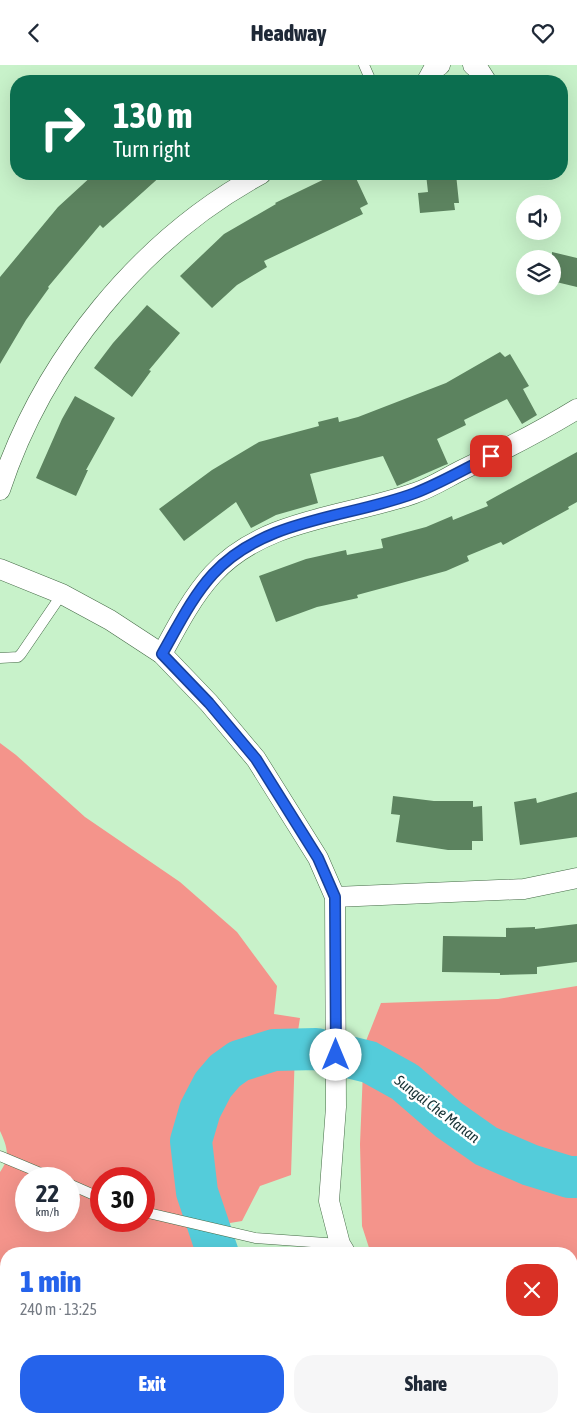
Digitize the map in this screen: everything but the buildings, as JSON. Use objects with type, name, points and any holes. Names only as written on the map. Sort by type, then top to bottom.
[{"type":"street","points":[[430,75],[433,70],[440,65]]},
{"type":"street","points":[[473,65],[482,75]]},
{"type":"street","points":[[0,490],[25,425],[83,329],[119,287],[168,239],[237,187],[250,180]]},
{"type":"street","points":[[162,654],[192,601],[214,573],[240,551],[281,530],[416,493],[541,431],[577,409]]},
{"type":"street","points":[[0,569],[62,594],[110,620],[162,654],[209,703],[256,759],[318,858],[335,897],[336,1107],[329,1201],[342,1247]]},
{"type":"street","points":[[335,897],[524,889],[577,879]]},
{"type":"lane","points":[[0,657],[18,657],[22,654],[62,594]]},
{"type":"lane","points":[[0,1156],[26,1167]]},
{"type":"lane","points":[[155,1215],[174,1221],[271,1240],[327,1247]]},
{"type":"shaded area","points":[[0,743],[85,817],[180,882],[237,932],[277,986],[274,1014],[300,1018],[295,1050],[291,1175],[260,1186],[242,1221],[230,1223],[221,1247],[0,1247],[0,1172],[6,1161],[7,1151],[0,1131]]},
{"type":"shaded area","points":[[577,986],[577,1247],[369,1247],[362,1226],[360,1144],[364,1046],[381,1003],[498,999]]},
{"type":"waterway","name":"Sungai Che Manan","points":[[216,1247],[197,1192],[191,1141],[200,1110],[213,1085],[225,1071],[239,1061],[274,1050],[316,1049],[369,1062],[405,1082],[449,1120],[486,1146],[530,1165],[569,1177],[577,1177]]},
{"type":"route","points":[[336,1055],[335,897],[318,858],[256,759],[209,703],[162,654],[192,601],[214,573],[240,551],[281,530],[416,493],[491,456]]}]
